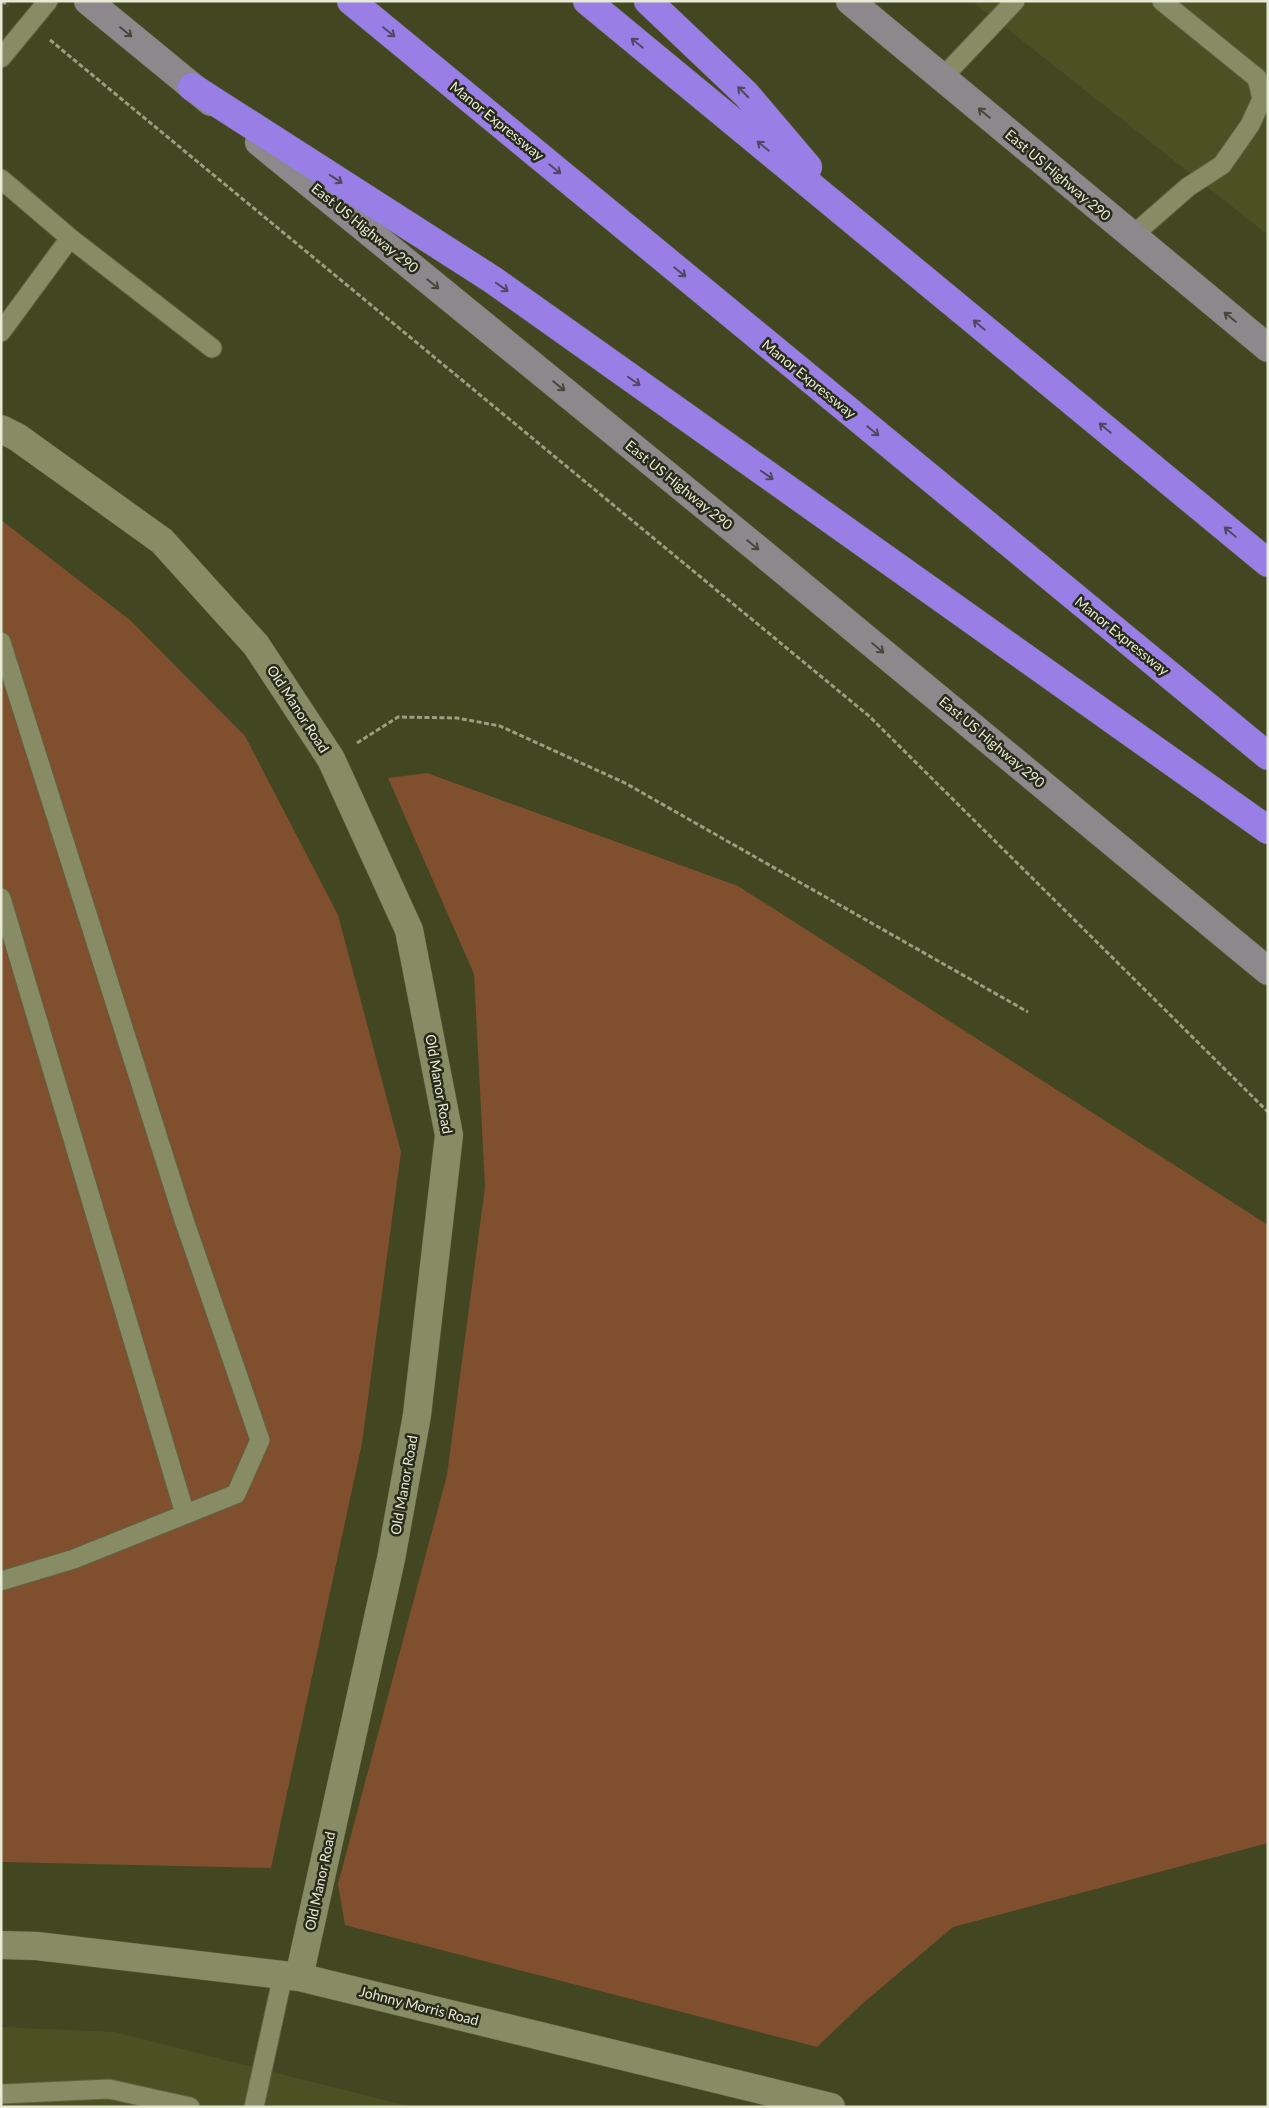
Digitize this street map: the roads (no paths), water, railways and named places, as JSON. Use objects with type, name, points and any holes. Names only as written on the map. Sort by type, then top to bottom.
[{"type":"highway","name":"Manor Expressway","points":[[351,1],[1268,756]]},
{"type":"highway","points":[[587,1],[1268,563]]},
{"type":"highway","points":[[648,1],[746,94],[854,222]]},
{"type":"highway","points":[[192,87],[493,280],[1268,830]]},
{"type":"main road","name":"East US Highway 290","points":[[88,1],[760,550],[1268,971]]},
{"type":"main road","name":"East US Highway 290","points":[[850,1],[1132,236],[1265,340]]},
{"type":"street","name":"Old Manor Road","points":[[1,429],[17,437],[162,541],[256,645],[332,759],[409,930],[449,1135],[417,1416],[391,1559],[291,1976]]},
{"type":"street","name":"Johnny Morris Road","points":[[1,1945],[37,1946],[291,1976],[831,2107]]},
{"type":"lane","points":[[1,58],[48,1]]},
{"type":"lane","points":[[942,78],[1015,1]]},
{"type":"lane","points":[[1132,236],[1188,188],[1222,165],[1250,125],[1262,99],[1257,78],[1162,1]]},
{"type":"lane","points":[[1,179],[70,238],[212,348]]},
{"type":"lane","points":[[1,332],[70,238]]},
{"type":"lane","points":[[1,642],[184,1220],[260,1440],[236,1494],[74,1559],[1,1581]]},
{"type":"lane","points":[[1,898],[185,1514]]},
{"type":"lane","points":[[254,2107],[291,1976]]},
{"type":"lane","points":[[1,2094],[109,2089],[190,2107]]}]
